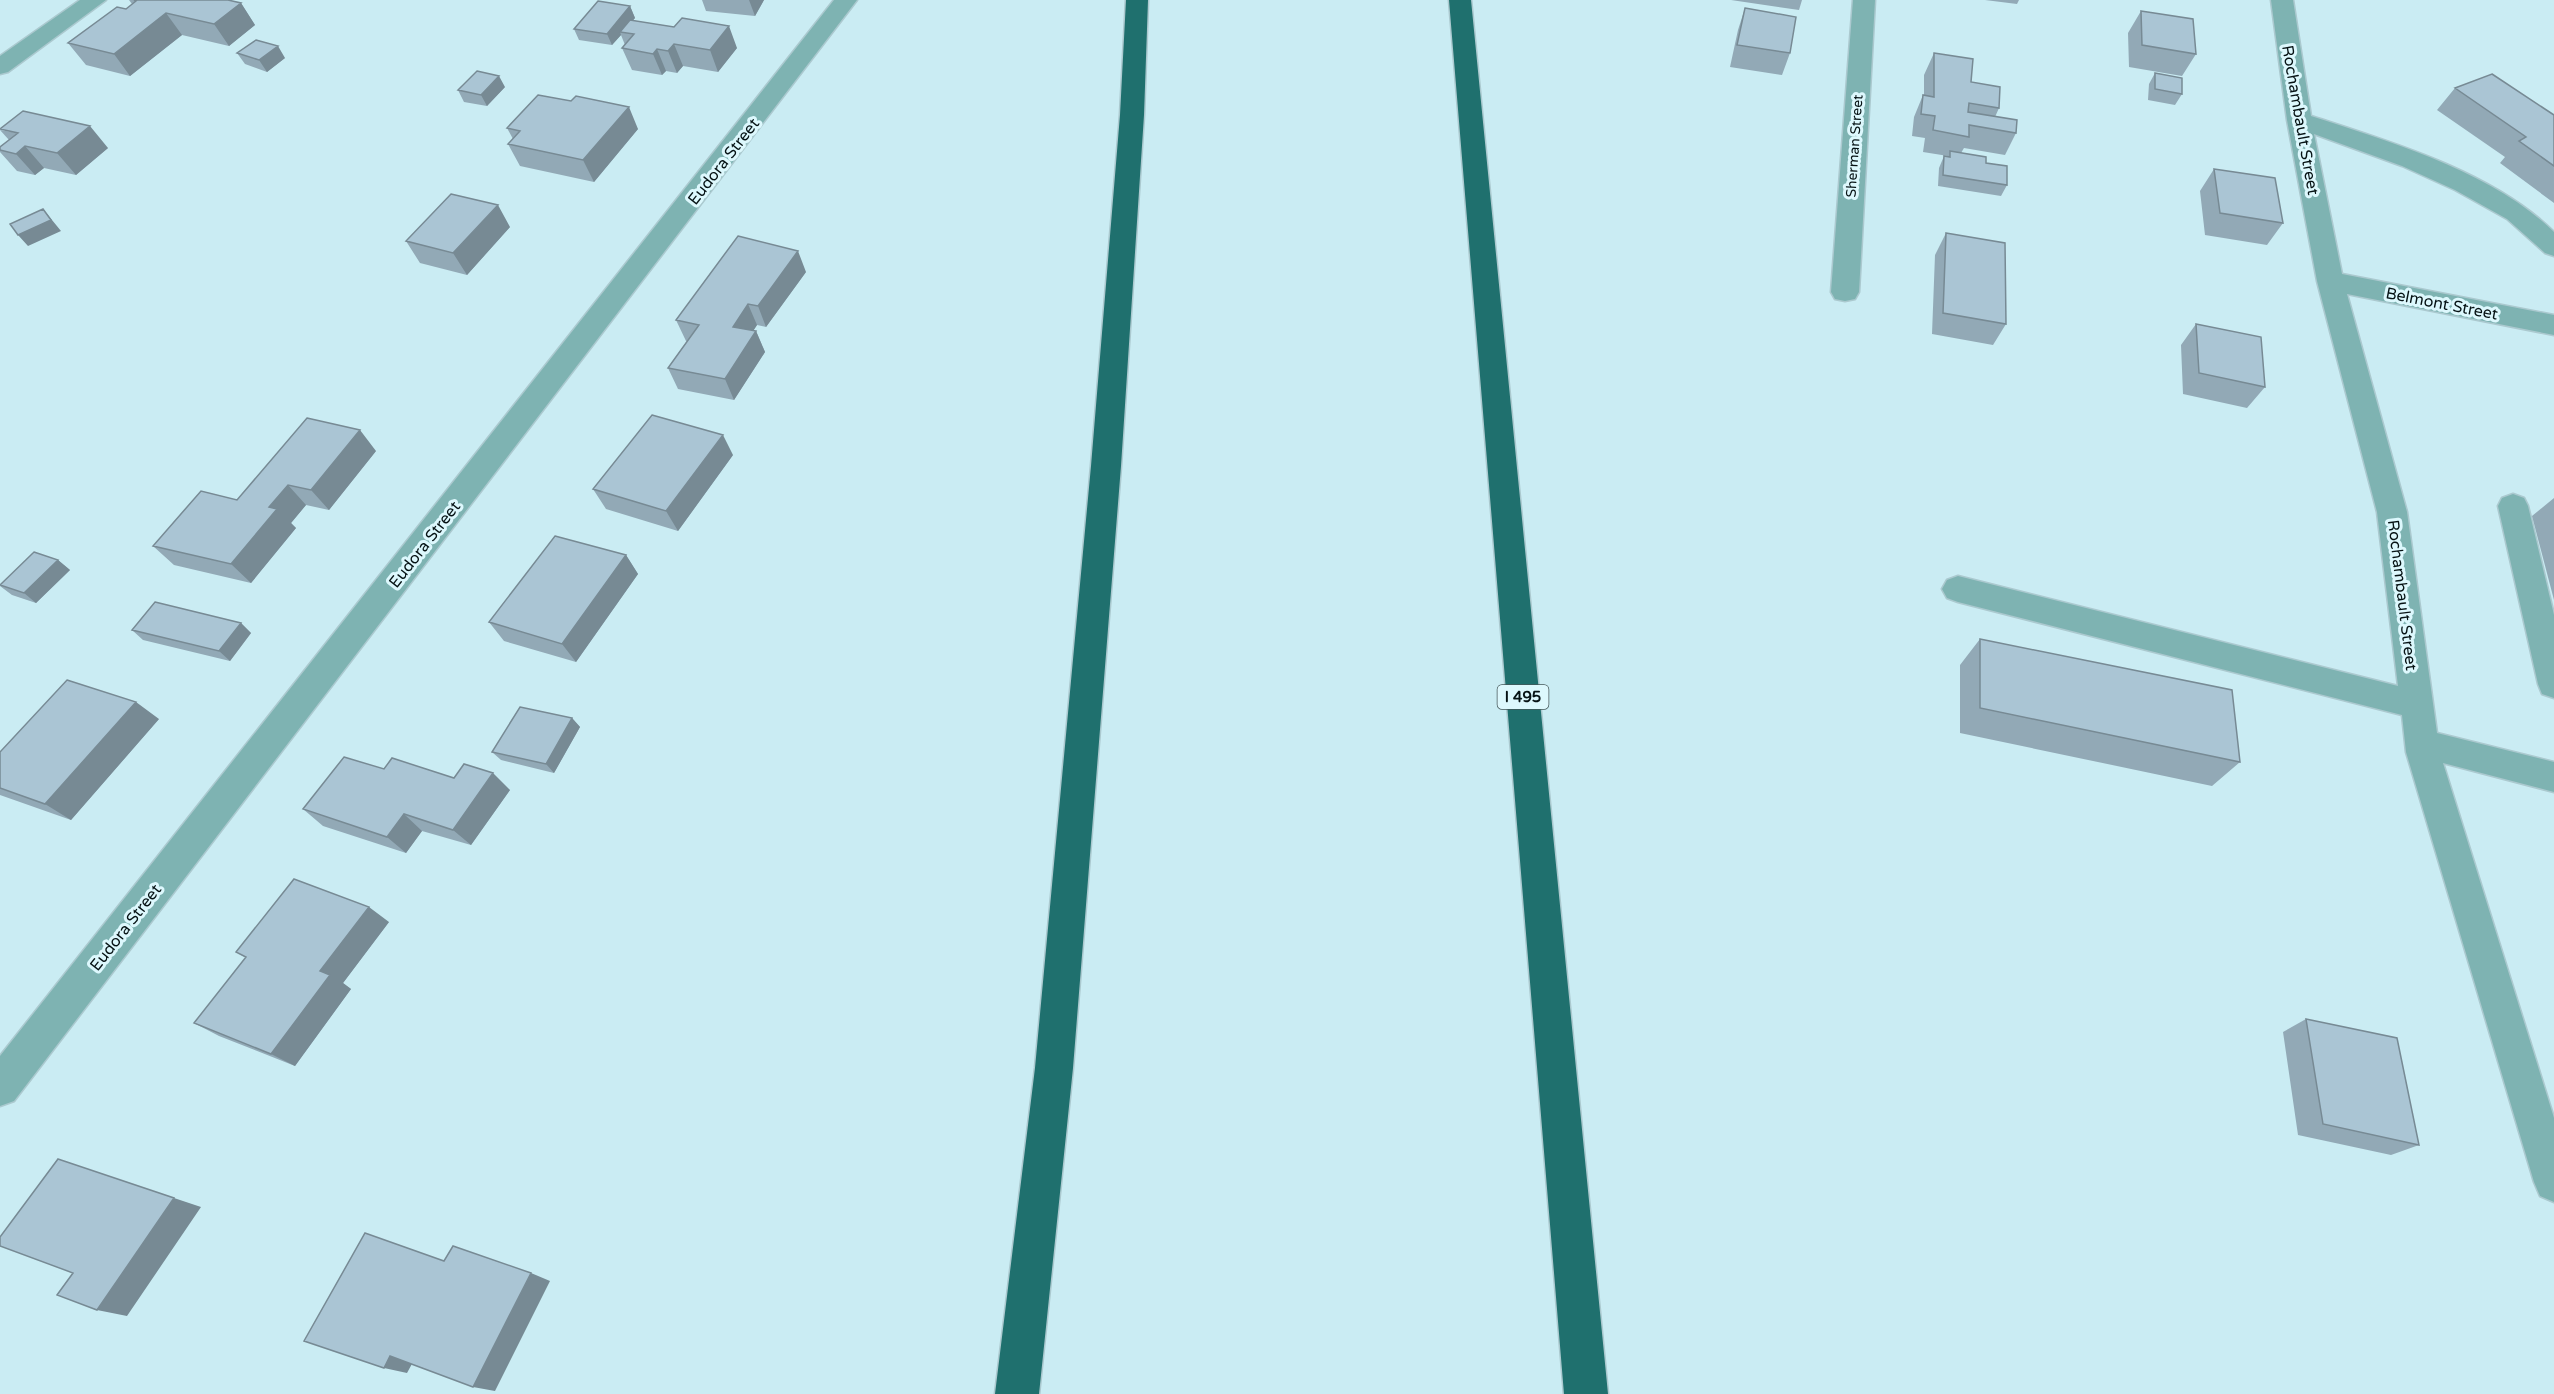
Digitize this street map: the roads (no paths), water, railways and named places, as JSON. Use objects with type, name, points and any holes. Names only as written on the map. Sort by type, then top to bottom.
[{"type":"highway","points":[[1017,1394],[1056,1044],[1105,478],[1132,116],[1137,0]]},
{"type":"highway","name":"I 495","points":[[1460,0],[1586,1394]]},
{"type":"street","points":[[0,67],[95,0]]},
{"type":"street","name":"Eudora Street","points":[[0,1087],[846,0]]},
{"type":"street","name":"Sherman Street","points":[[1845,292],[1864,0]]},
{"type":"street","name":"Rochambault Street","points":[[2282,0],[2300,120],[2330,281],[2392,512],[2421,743],[2554,1182]]},
{"type":"street","points":[[2300,120],[2384,148],[2467,186],[2518,214],[2554,247]]},
{"type":"street","name":"Belmont Street","points":[[2330,281],[2554,325]]},
{"type":"street","points":[[2512,506],[2554,684]]},
{"type":"street","points":[[1958,589],[2417,705]]},
{"type":"street","points":[[2421,743],[2554,777]]}]
